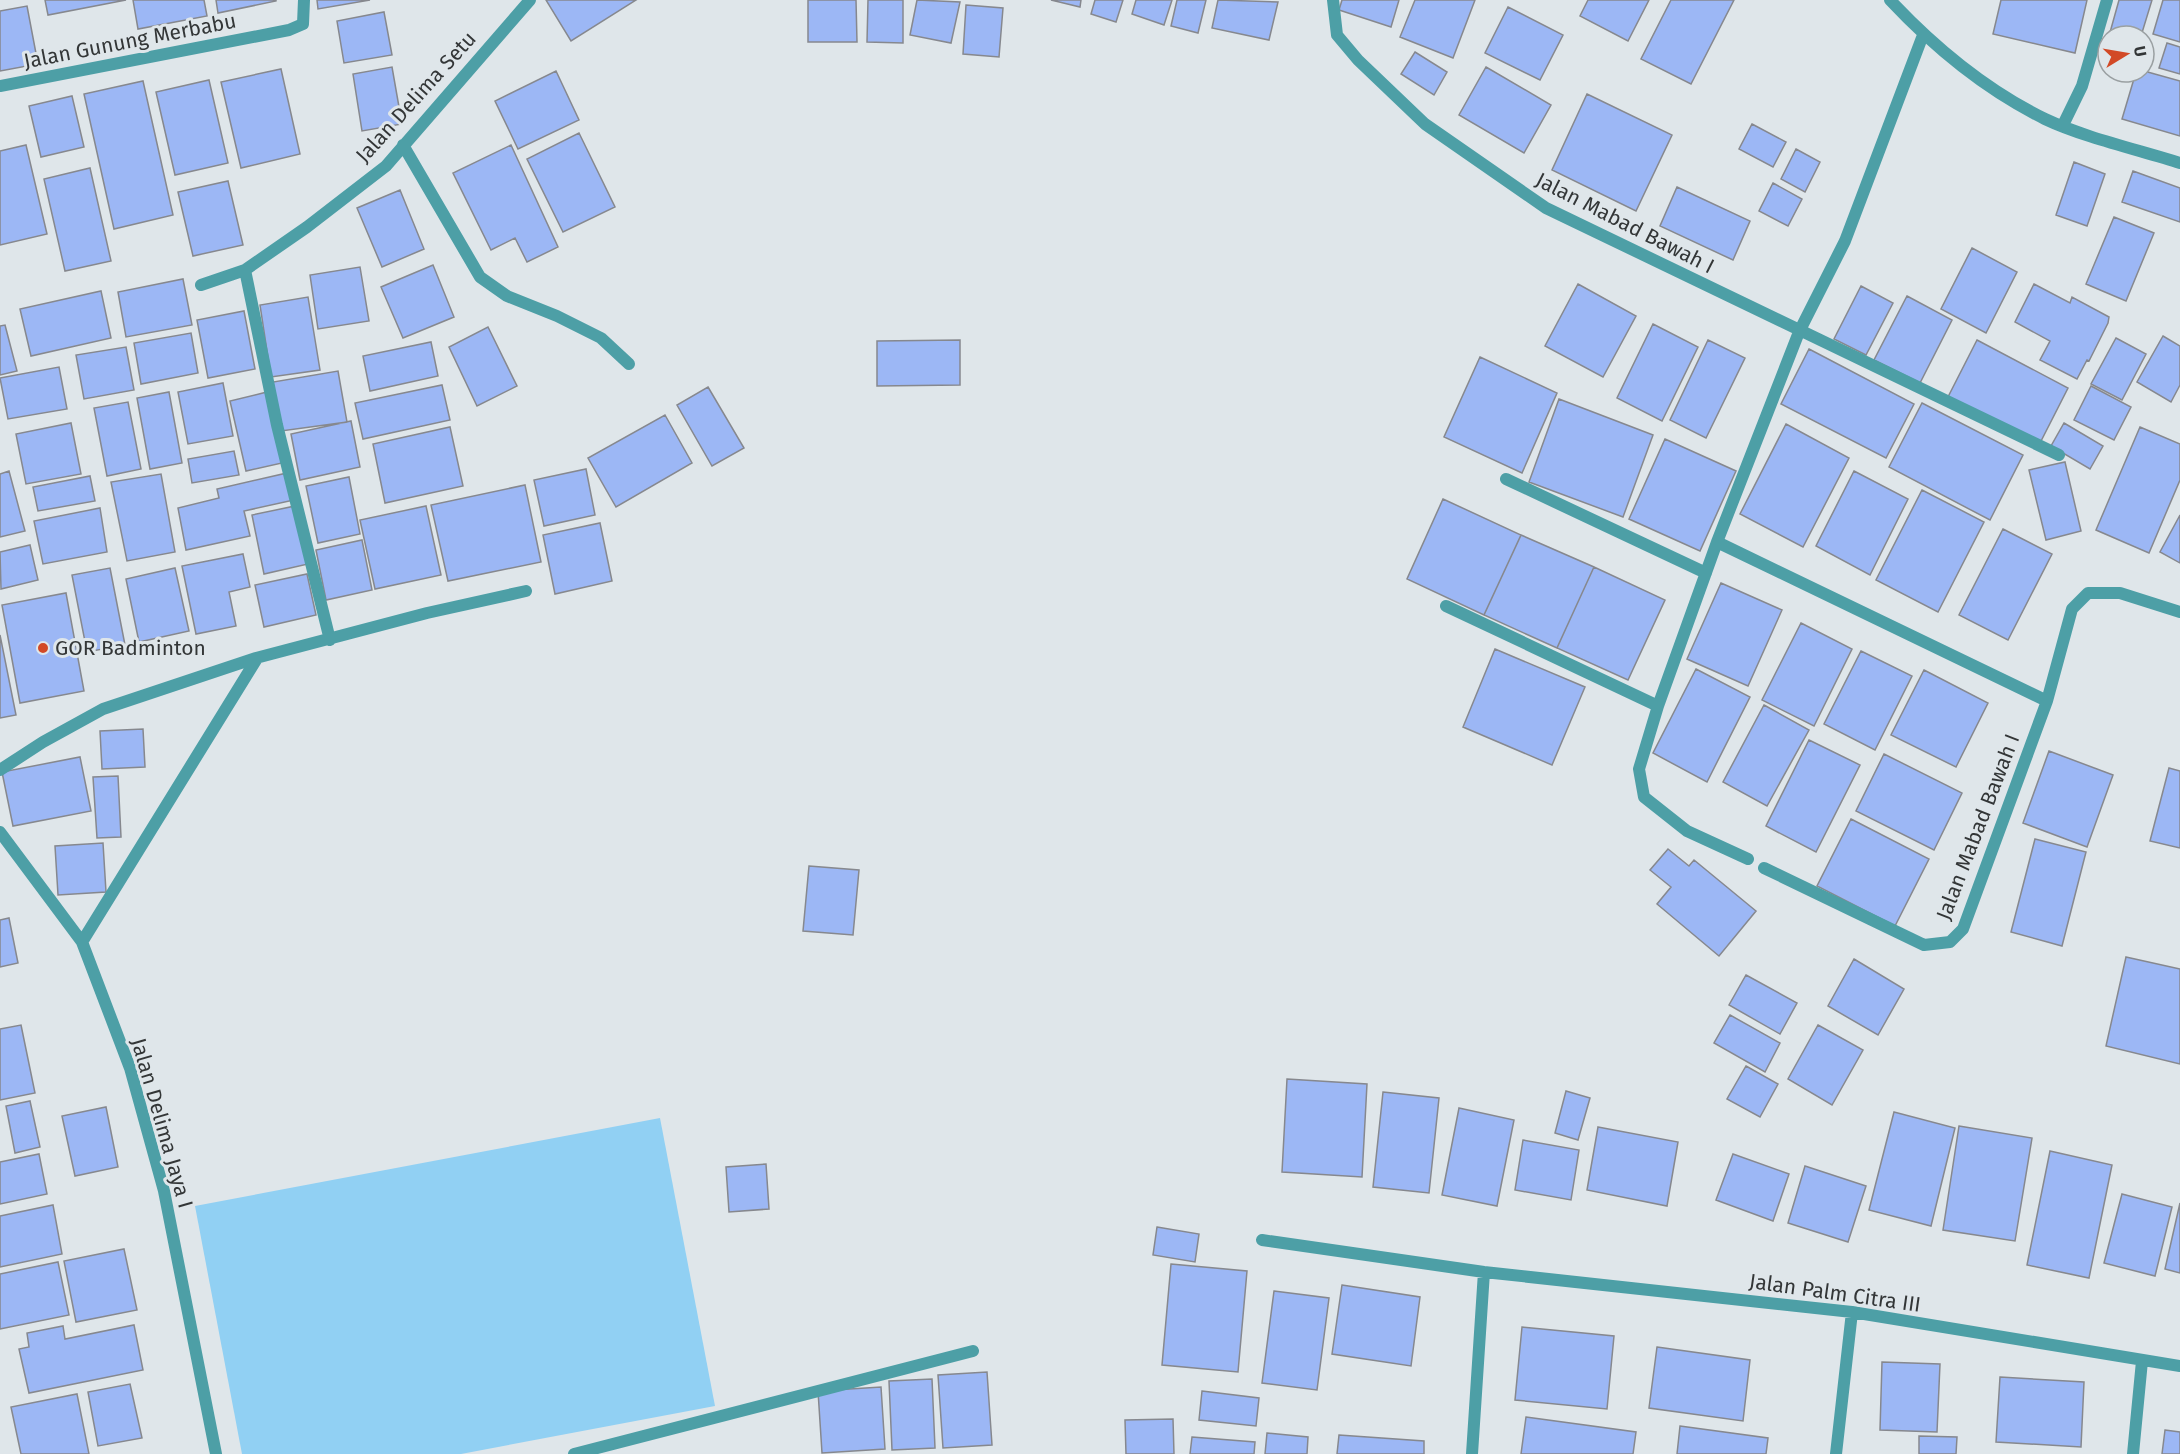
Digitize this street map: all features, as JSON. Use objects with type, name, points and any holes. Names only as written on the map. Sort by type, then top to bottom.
[{"type":"street","name":"Jalan Gunung Merbabu","points":[[0,86],[289,30],[303,24],[304,0]]},
{"type":"street","name":"Jalan Delima Setu","points":[[201,285],[245,270],[307,227],[386,166],[531,0]]},
{"type":"street","name":"Jalan Mabad Bawah I","points":[[1333,0],[1337,34],[1358,60],[1425,124],[1546,208],[1799,332],[2059,455]]},
{"type":"street","points":[[1890,0],[1923,35],[1978,78],[2046,119],[2180,163]]},
{"type":"street","points":[[2063,125],[2082,86],[2107,0]]},
{"type":"street","points":[[1748,859],[1687,831],[1644,797],[1639,769],[1658,706],[1717,542],[1799,332],[1845,241],[1923,35]]},
{"type":"street","points":[[403,145],[480,277],[507,296],[601,338],[629,364]]},
{"type":"street","points":[[245,270],[277,425],[330,640]]},
{"type":"street","points":[[1506,479],[1706,573]]},
{"type":"street","points":[[1717,542],[2048,701]]},
{"type":"street","points":[[0,770],[43,742],[102,709],[256,660],[427,613],[526,591]]},
{"type":"street","name":"Jalan Mabad Bawah I","points":[[1764,868],[1924,945],[1950,942],[1963,929],[2048,701],[2072,609],[2088,593],[2120,593],[2180,612]]},
{"type":"street","points":[[1446,606],[1658,706]]},
{"type":"street","points":[[82,942],[256,660]]},
{"type":"street","name":"Jalan Delima Jaya I","points":[[0,832],[82,942],[130,1068],[164,1191],[216,1454]]},
{"type":"street","name":"Jalan Palm Citra III","points":[[1262,1240],[1484,1272],[1852,1312],[2180,1366]]},
{"type":"street","points":[[1472,1454],[1484,1272]]},
{"type":"street","points":[[1836,1454],[1852,1312]]},
{"type":"street","points":[[574,1454],[973,1351]]},
{"type":"street","points":[[2133,1454],[2142,1361]]},
{"type":"shaded area","points":[[660,1118],[715,1406],[461,1454],[242,1454],[195,1206]]},
{"type":"building","points":[[45,0],[126,0],[48,15]]},
{"type":"building","points":[[133,0],[204,0],[207,16],[138,29]]},
{"type":"building","points":[[216,0],[276,0],[276,1],[218,13]]},
{"type":"building","points":[[317,0],[370,0],[318,9]]},
{"type":"building","points":[[546,0],[636,0],[571,41]]},
{"type":"building","points":[[808,0],[856,0],[857,42],[808,42]]},
{"type":"building","points":[[868,0],[903,0],[903,43],[867,42]]},
{"type":"building","points":[[917,0],[960,2],[951,43],[910,35]]},
{"type":"building","points":[[1051,0],[1081,0],[1080,7]]},
{"type":"building","points":[[1095,0],[1123,0],[1116,22],[1091,14]]},
{"type":"building","points":[[1136,0],[1172,0],[1164,25],[1132,14]]},
{"type":"building","points":[[1177,0],[1206,0],[1198,33],[1171,26]]},
{"type":"building","points":[[1218,0],[1278,2],[1269,40],[1212,28]]},
{"type":"building","points":[[1342,0],[1399,0],[1391,27],[1339,10]]},
{"type":"building","points":[[1415,0],[1475,0],[1453,58],[1400,37]]},
{"type":"building","points":[[1588,0],[1649,0],[1628,41],[1580,16]]},
{"type":"building","points":[[1671,0],[1734,0],[1691,84],[1641,59]]},
{"type":"building","points":[[2001,0],[2087,0],[2075,53],[1993,34]]},
{"type":"building","points":[[2119,0],[2152,0],[2145,24],[2112,24]]},
{"type":"building","points":[[2163,0],[2180,0],[2180,42],[2156,35],[2156,24]]},
{"type":"building","points":[[966,5],[1003,8],[999,57],[963,54]]},
{"type":"building","points":[[27,6],[38,64],[0,71],[0,11]]},
{"type":"building","points":[[1508,7],[1563,35],[1540,80],[1485,53]]},
{"type":"building","points":[[384,12],[392,55],[344,63],[337,21]]},
{"type":"building","points":[[2167,43],[2180,47],[2180,74],[2159,68]]},
{"type":"building","points":[[1415,52],[1447,72],[1434,95],[1401,74]]},
{"type":"building","points":[[392,67],[402,124],[362,131],[353,74]]},
{"type":"building","points":[[1486,67],[1551,105],[1524,153],[1459,115]]},
{"type":"building","points":[[281,69],[300,154],[241,168],[221,82]]},
{"type":"building","points":[[556,71],[579,120],[518,149],[495,101]]},
{"type":"building","points":[[2156,74],[2180,81],[2180,136],[2122,119],[2132,84],[2156,84]]},
{"type":"building","points":[[209,80],[228,163],[175,175],[156,92]]},
{"type":"building","points":[[143,81],[173,215],[114,229],[84,94]]},
{"type":"building","points":[[1587,94],[1672,135],[1636,211],[1552,170]]},
{"type":"building","points":[[72,96],[84,147],[41,157],[29,106]]},
{"type":"building","points":[[1752,124],[1786,142],[1773,167],[1739,149]]},
{"type":"building","points":[[579,133],[615,207],[563,232],[527,159]]},
{"type":"building","points":[[26,145],[47,234],[0,245],[0,151]]},
{"type":"building","points":[[511,145],[558,247],[527,262],[515,238],[491,250],[453,173]]},
{"type":"building","points":[[1796,149],[1820,162],[1805,192],[1781,179]]},
{"type":"building","points":[[2074,162],[2105,174],[2087,226],[2056,215]]},
{"type":"building","points":[[90,168],[111,261],[65,271],[44,179]]},
{"type":"building","points":[[2133,171],[2180,188],[2180,222],[2122,202]]},
{"type":"building","points":[[228,181],[243,245],[193,256],[178,192]]},
{"type":"building","points":[[1773,183],[1802,199],[1788,226],[1759,211]]},
{"type":"building","points":[[1677,187],[1750,221],[1733,260],[1660,226]]},
{"type":"building","points":[[400,190],[424,249],[382,267],[357,208]]},
{"type":"building","points":[[2114,217],[2154,233],[2126,301],[2086,284]]},
{"type":"building","points":[[1972,248],[2017,272],[1986,333],[1941,309]]},
{"type":"building","points":[[433,265],[454,317],[403,338],[381,287]]},
{"type":"building","points":[[360,267],[369,321],[318,329],[310,275]]},
{"type":"building","points":[[183,279],[192,325],[126,337],[118,292]]},
{"type":"building","points":[[1578,284],[1636,316],[1603,377],[1545,346]]},
{"type":"building","points":[[2034,284],[2070,303],[2072,297],[2109,317],[2089,361],[2087,360],[2077,379],[2040,360],[2050,341],[2015,322]]},
{"type":"building","points":[[1861,286],[1893,303],[1866,355],[1834,339]]},
{"type":"building","points":[[101,291],[111,338],[31,356],[20,309]]},
{"type":"building","points":[[1907,296],[1952,320],[1920,383],[1874,360]]},
{"type":"building","points":[[308,297],[320,370],[271,377],[260,305]]},
{"type":"building","points":[[244,311],[255,369],[208,378],[197,320]]},
{"type":"building","points":[[1653,324],[1698,347],[1662,421],[1617,398]]},
{"type":"building","points":[[5,325],[17,371],[0,375],[0,326]]},
{"type":"building","points":[[488,327],[517,386],[477,406],[449,347]]},
{"type":"building","points":[[191,333],[198,373],[141,384],[134,343]]},
{"type":"building","points":[[2163,336],[2180,346],[2180,385],[2171,402],[2137,382]]},
{"type":"building","points":[[2116,338],[2146,354],[2122,400],[2091,384]]},
{"type":"building","points":[[960,340],[960,385],[877,386],[877,341]]},
{"type":"building","points":[[1708,340],[1745,358],[1706,438],[1670,420]]},
{"type":"building","points":[[1977,340],[2068,388],[2039,445],[1948,397]]},
{"type":"building","points":[[431,342],[438,376],[370,391],[363,356]]},
{"type":"building","points":[[126,347],[134,390],[84,399],[76,355]]},
{"type":"building","points":[[1809,349],[1914,404],[1886,458],[1781,404]]},
{"type":"building","points":[[1480,357],[1557,393],[1522,473],[1444,437]]},
{"type":"building","points":[[59,367],[67,409],[8,419],[0,378]]},
{"type":"building","points":[[338,371],[347,422],[281,431],[273,382]]},
{"type":"building","points":[[223,383],[233,436],[188,444],[178,392]]},
{"type":"building","points":[[442,385],[450,420],[363,439],[355,403]]},
{"type":"building","points":[[2091,386],[2131,407],[2114,440],[2074,420]]},
{"type":"building","points":[[708,387],[744,448],[712,466],[677,405]]},
{"type":"building","points":[[169,392],[182,463],[150,469],[137,398]]},
{"type":"building","points":[[267,392],[282,463],[246,471],[230,401]]},
{"type":"building","points":[[1559,399],[1653,435],[1623,517],[1529,482]]},
{"type":"building","points":[[128,402],[141,469],[107,476],[94,408]]},
{"type":"building","points":[[1922,403],[2023,455],[1990,520],[1889,467]]},
{"type":"building","points":[[665,415],[692,463],[616,507],[588,458]]},
{"type":"building","points":[[351,421],[360,467],[300,480],[291,434]]},
{"type":"building","points":[[71,423],[81,474],[26,484],[16,434]]},
{"type":"building","points":[[2064,423],[2103,446],[2090,469],[2051,446]]},
{"type":"building","points":[[1786,424],[1849,458],[1803,547],[1740,514]]},
{"type":"building","points":[[450,427],[463,486],[385,503],[373,444]]},
{"type":"building","points":[[2140,427],[2180,444],[2180,480],[2149,553],[2096,530]]},
{"type":"building","points":[[1665,439],[1736,471],[1700,551],[1629,519]]},
{"type":"building","points":[[234,451],[239,475],[192,483],[188,459]]},
{"type":"building","points":[[2065,462],[2081,531],[2046,540],[2029,470]]},
{"type":"building","points":[[586,469],[595,515],[544,526],[534,480]]},
{"type":"building","points":[[9,471],[25,531],[0,537],[0,474]]},
{"type":"building","points":[[1854,471],[1908,499],[1870,575],[1816,546]]},
{"type":"building","points":[[287,473],[294,500],[244,511],[250,536],[186,550],[178,508],[219,498],[217,489]]},
{"type":"building","points":[[161,474],[175,552],[127,561],[111,482]]},
{"type":"building","points":[[90,476],[95,501],[38,511],[33,487]]},
{"type":"building","points":[[349,477],[360,534],[318,543],[306,486]]},
{"type":"building","points":[[525,485],[541,562],[448,581],[431,505]]},
{"type":"building","points":[[1922,490],[1984,522],[1938,612],[1876,580]]},
{"type":"building","points":[[1443,499],[1521,535],[1484,615],[1407,579]]},
{"type":"building","points":[[295,506],[308,564],[264,574],[252,515]]},
{"type":"building","points":[[426,506],[441,575],[375,589],[360,520]]},
{"type":"building","points":[[100,508],[107,552],[43,564],[34,521]]},
{"type":"building","points":[[2180,515],[2180,563],[2160,552]]},
{"type":"building","points":[[600,523],[612,581],[555,594],[543,535]]},
{"type":"building","points":[[2003,529],[2052,554],[2008,640],[1959,615]]},
{"type":"building","points":[[1521,535],[1594,567],[1557,648],[1484,615]]},
{"type":"building","points":[[362,540],[372,590],[326,600],[316,550]]},
{"type":"building","points":[[30,545],[38,580],[1,589],[0,552]]},
{"type":"building","points":[[243,554],[250,587],[229,592],[236,626],[196,634],[182,566]]},
{"type":"building","points":[[1594,567],[1665,600],[1628,680],[1557,648]]},
{"type":"building","points":[[110,568],[125,645],[87,652],[72,575]]},
{"type":"building","points":[[175,568],[189,631],[139,642],[126,579]]},
{"type":"building","points":[[307,574],[316,615],[264,627],[255,585]]},
{"type":"building","points":[[1721,583],[1782,610],[1748,686],[1687,659]]},
{"type":"building","name":"GOR Badminton","points":[[66,593],[84,691],[20,703],[2,605]]},
{"type":"building","points":[[1801,623],[1852,649],[1814,726],[1762,700]]},
{"type":"building","points":[[0,635],[16,715],[0,718]]},
{"type":"building","points":[[1495,649],[1585,687],[1552,765],[1463,727]]},
{"type":"building","points":[[1861,651],[1912,676],[1875,750],[1824,724]]},
{"type":"building","points":[[1696,669],[1750,697],[1707,782],[1653,753]]},
{"type":"building","points":[[1924,670],[1988,703],[1956,767],[1891,735]]},
{"type":"building","points":[[1764,705],[1809,730],[1767,806],[1723,782]]},
{"type":"building","points":[[143,729],[145,767],[102,769],[100,731]]},
{"type":"building","points":[[1809,740],[1860,765],[1816,852],[1766,826]]},
{"type":"building","points":[[2049,751],[2113,775],[2087,847],[2023,823]]},
{"type":"building","points":[[1884,754],[1962,793],[1934,850],[1856,811]]},
{"type":"building","points":[[80,757],[91,811],[13,826],[2,772]]},
{"type":"building","points":[[2169,768],[2180,771],[2180,848],[2150,841]]},
{"type":"building","points":[[118,776],[121,837],[97,838],[93,777]]},
{"type":"building","points":[[1851,819],[1929,859],[1895,926],[1817,886]]},
{"type":"building","points":[[2035,839],[2086,852],[2062,946],[2011,932]]},
{"type":"building","points":[[103,843],[106,892],[58,895],[55,846]]},
{"type":"building","points":[[1668,849],[1689,866],[1694,860],[1756,911],[1719,956],[1657,904],[1671,887],[1650,870]]},
{"type":"building","points":[[809,866],[859,870],[853,935],[803,931]]},
{"type":"building","points":[[9,918],[18,963],[0,967],[0,920]]},
{"type":"building","points":[[2126,957],[2180,969],[2180,1064],[2106,1046]]},
{"type":"building","points":[[1854,959],[1904,989],[1878,1035],[1828,1006]]},
{"type":"building","points":[[1746,975],[1797,1003],[1780,1034],[1729,1005]]},
{"type":"building","points":[[1730,1015],[1780,1043],[1765,1072],[1714,1043]]},
{"type":"building","points":[[21,1025],[35,1093],[0,1100],[0,1029]]},
{"type":"building","points":[[1818,1025],[1863,1050],[1832,1105],[1788,1079]]},
{"type":"building","points":[[1746,1066],[1778,1084],[1760,1117],[1727,1099]]},
{"type":"building","points":[[1287,1079],[1367,1084],[1362,1177],[1282,1172]]},
{"type":"building","points":[[1566,1091],[1590,1098],[1578,1140],[1555,1133]]},
{"type":"building","points":[[1383,1092],[1439,1098],[1429,1193],[1373,1187]]},
{"type":"building","points":[[30,1101],[40,1147],[15,1153],[6,1106]]},
{"type":"building","points":[[106,1107],[118,1167],[75,1176],[62,1116]]},
{"type":"building","points":[[1459,1108],[1514,1120],[1497,1206],[1442,1195]]},
{"type":"building","points":[[1894,1112],[1955,1128],[1931,1226],[1869,1210]]},
{"type":"building","points":[[1959,1126],[2032,1138],[2015,1241],[1943,1230]]},
{"type":"building","points":[[1598,1127],[1678,1142],[1667,1206],[1587,1190]]},
{"type":"building","points":[[1523,1140],[1579,1150],[1571,1200],[1515,1190]]},
{"type":"building","points":[[2050,1151],[2112,1165],[2089,1278],[2027,1265]]},
{"type":"building","points":[[39,1154],[47,1194],[0,1204],[0,1162]]},
{"type":"building","points":[[1733,1154],[1789,1174],[1773,1221],[1716,1200]]},
{"type":"building","points":[[766,1164],[769,1209],[729,1212],[726,1167]]},
{"type":"building","points":[[1805,1166],[1866,1186],[1848,1242],[1788,1223]]},
{"type":"building","points":[[2122,1194],[2172,1207],[2155,1276],[2104,1263]]},
{"type":"building","points":[[2180,1203],[2180,1273],[2165,1269]]},
{"type":"building","points":[[53,1205],[62,1254],[0,1267],[0,1216]]},
{"type":"building","points":[[1157,1227],[1199,1234],[1195,1262],[1153,1255]]},
{"type":"building","points":[[124,1249],[137,1310],[76,1322],[64,1261]]},
{"type":"building","points":[[58,1262],[69,1315],[0,1329],[0,1274]]},
{"type":"building","points":[[1171,1264],[1247,1271],[1238,1372],[1162,1365]]},
{"type":"building","points":[[1342,1285],[1420,1297],[1411,1366],[1332,1354]]},
{"type":"building","points":[[1274,1291],[1329,1298],[1317,1390],[1262,1383]]},
{"type":"building","points":[[134,1325],[143,1370],[29,1393],[19,1349],[29,1347],[27,1333],[63,1326],[65,1339]]},
{"type":"building","points":[[1522,1327],[1614,1336],[1607,1409],[1515,1400]]},
{"type":"building","points":[[1657,1347],[1750,1360],[1743,1421],[1649,1408]]},
{"type":"building","points":[[1882,1362],[1940,1364],[1937,1432],[1880,1430]]},
{"type":"building","points":[[987,1372],[992,1445],[943,1448],[938,1375]]},
{"type":"building","points":[[2000,1377],[2084,1382],[2081,1447],[1996,1442]]},
{"type":"building","points":[[932,1379],[935,1448],[892,1450],[889,1381]]},
{"type":"building","points":[[130,1384],[142,1438],[98,1446],[88,1392]]},
{"type":"building","points":[[881,1387],[885,1449],[822,1453],[818,1391]]},
{"type":"building","points":[[1202,1391],[1259,1398],[1256,1426],[1199,1420]]},
{"type":"building","points":[[77,1394],[89,1454],[21,1454],[11,1407]]},
{"type":"building","points":[[1526,1417],[1636,1432],[1633,1454],[1521,1454]]},
{"type":"building","points":[[1173,1419],[1174,1454],[1126,1454],[1125,1420]]},
{"type":"building","points":[[1680,1426],[1768,1438],[1766,1454],[1677,1454]]},
{"type":"building","points":[[2165,1430],[2180,1432],[2180,1454],[2162,1454]]},
{"type":"building","points":[[1267,1433],[1308,1437],[1307,1454],[1265,1454]]},
{"type":"building","points":[[1339,1435],[1424,1441],[1424,1454],[1337,1454]]},
{"type":"building","points":[[1919,1436],[1957,1437],[1956,1454],[1919,1454]]},
{"type":"building","points":[[1192,1437],[1255,1442],[1254,1454],[1190,1454]]},
{"type":"place","name":"GOR Badminton","points":[[43,648]]}]
